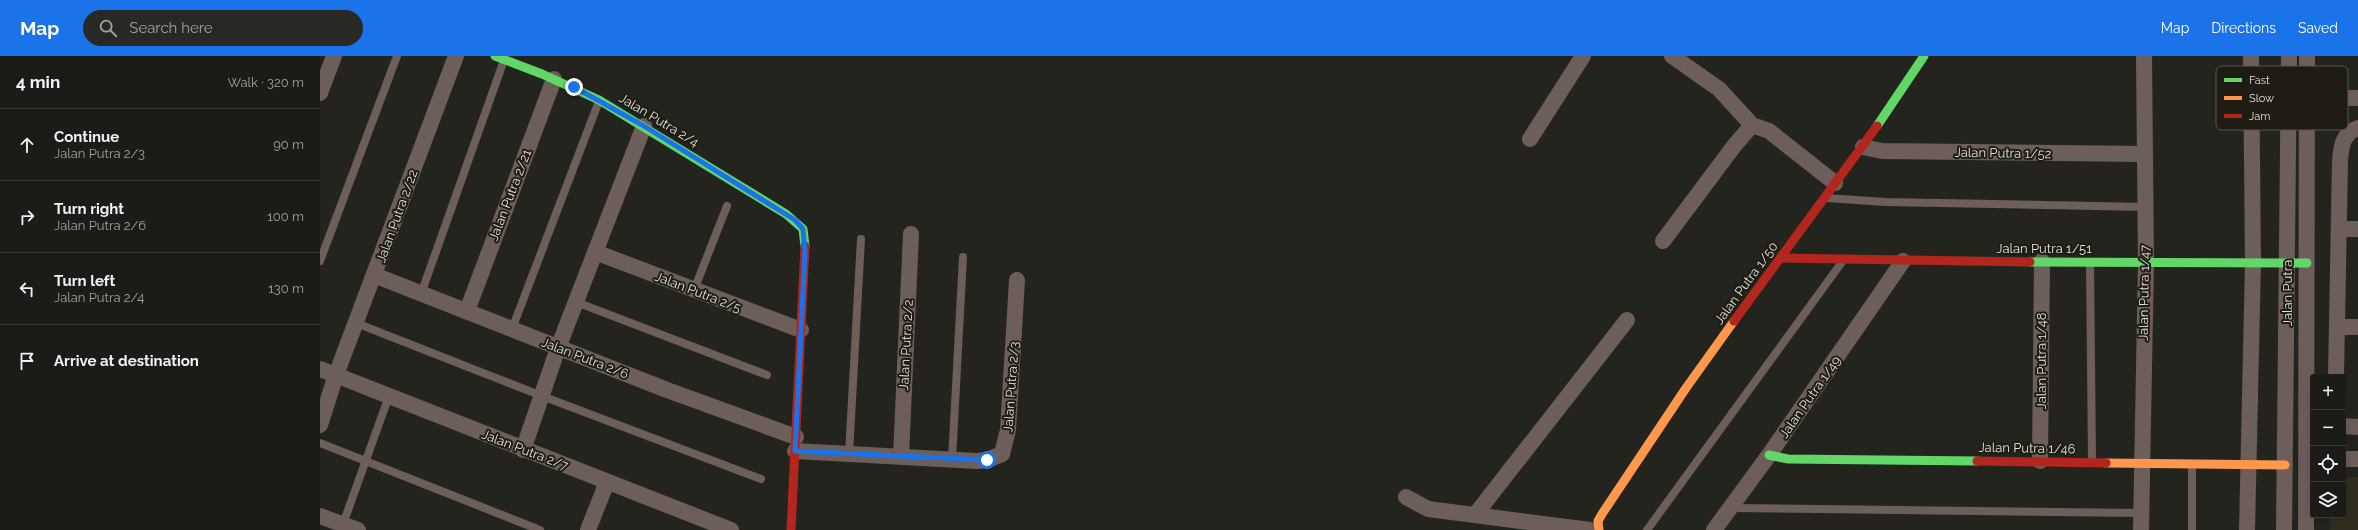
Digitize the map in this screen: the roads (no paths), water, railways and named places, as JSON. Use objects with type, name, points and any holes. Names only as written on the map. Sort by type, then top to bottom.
[{"type":"street","points":[[320,93],[334,56]]},
{"type":"street","name":"Jalan Putra 2/22","points":[[320,425],[336,375],[456,56]]},
{"type":"street","points":[[1530,139],[1583,56]]},
{"type":"street","points":[[1672,56],[1719,89],[1752,125],[1769,131],[1835,183]]},
{"type":"street","name":"Jalan Putra 1/50","points":[[1599,530],[1598,522],[1606,507],[1686,388],[1823,198],[1863,146],[1924,56]]},
{"type":"street","name":"Jalan Putra 1/47","points":[[2142,530],[2146,261],[2144,56]]},
{"type":"street","points":[[2251,56],[2251,66]]},
{"type":"street","name":"Jalan Putra","points":[[2289,56],[2289,66]]},
{"type":"street","name":"Jalan Putra","points":[[2307,56],[2307,66]]},
{"type":"street","name":"Jalan Putra 2/4","points":[[500,58],[554,79],[600,100],[773,205],[800,224],[803,229],[805,242],[801,330]]},
{"type":"street","name":"Jalan Putra 2/21","points":[[467,312],[554,79]]},
{"type":"street","points":[[1663,241],[1734,146],[1752,125]]},
{"type":"street","points":[[523,450],[558,348],[644,126]]},
{"type":"street","points":[[2336,374],[2341,146],[2354,129]]},
{"type":"street","points":[[2247,530],[2253,262],[2252,130]]},
{"type":"street","name":"Jalan Putra","points":[[2284,530],[2287,130]]},
{"type":"street","name":"Jalan Putra","points":[[2306,130],[2310,459],[2306,530]]},
{"type":"street","name":"Jalan Putra 1/52","points":[[1863,146],[1882,151],[2144,154]]},
{"type":"street","points":[[2340,229],[2358,229]]},
{"type":"street","name":"Jalan Putra 2/2","points":[[901,456],[911,234]]},
{"type":"street","name":"Jalan Putra 2/5","points":[[595,252],[801,330]]},
{"type":"street","name":"Jalan Putra 1/51","points":[[1781,258],[1903,261],[2146,261],[2307,263]]},
{"type":"street","name":"Jalan Putra 1/49","points":[[1714,530],[1769,455],[1903,261]]},
{"type":"street","name":"Jalan Putra 1/48","points":[[2040,461],[2042,261]]},
{"type":"street","name":"Jalan Putra 2/6","points":[[374,275],[796,444]]},
{"type":"street","name":"Jalan Putra 2/3","points":[[796,444],[849,454],[952,460],[987,460],[1002,454],[1005,449],[1008,430],[1017,280]]},
{"type":"street","points":[[1475,515],[1627,320]]},
{"type":"street","points":[[2338,327],[2358,327]]},
{"type":"street","points":[[791,530],[801,330]]},
{"type":"street","name":"Jalan Putra 2/7","points":[[320,369],[523,450],[731,530]]},
{"type":"street","points":[[2346,426],[2358,427]]},
{"type":"street","name":"Jalan Putra 1/46","points":[[1769,455],[1788,459],[2142,462],[2285,465]]},
{"type":"street","points":[[2346,459],[2358,459]]},
{"type":"street","points":[[588,530],[607,482]]},
{"type":"street","points":[[1406,497],[1428,509],[1590,530]]},
{"type":"street","points":[[320,516],[358,530]]},
{"type":"lane","points":[[320,261],[397,56]]},
{"type":"lane","points":[[421,294],[500,58]]},
{"type":"lane","points":[[512,329],[600,100]]},
{"type":"lane","points":[[1823,198],[1886,202],[2145,207]]},
{"type":"lane","points":[[694,290],[727,206]]},
{"type":"lane","points":[[849,454],[861,239]]},
{"type":"lane","points":[[952,460],[963,257]]},
{"type":"lane","points":[[1647,530],[1844,260]]},
{"type":"lane","points":[[2090,261],[2092,462]]},
{"type":"lane","points":[[576,302],[767,375]]},
{"type":"lane","points":[[356,323],[542,396],[761,479]]},
{"type":"lane","points":[[343,524],[389,396]]},
{"type":"lane","points":[[320,443],[540,530]]},
{"type":"lane","points":[[2192,463],[2192,530]]},
{"type":"lane","points":[[1730,508],[2142,512]]}]
